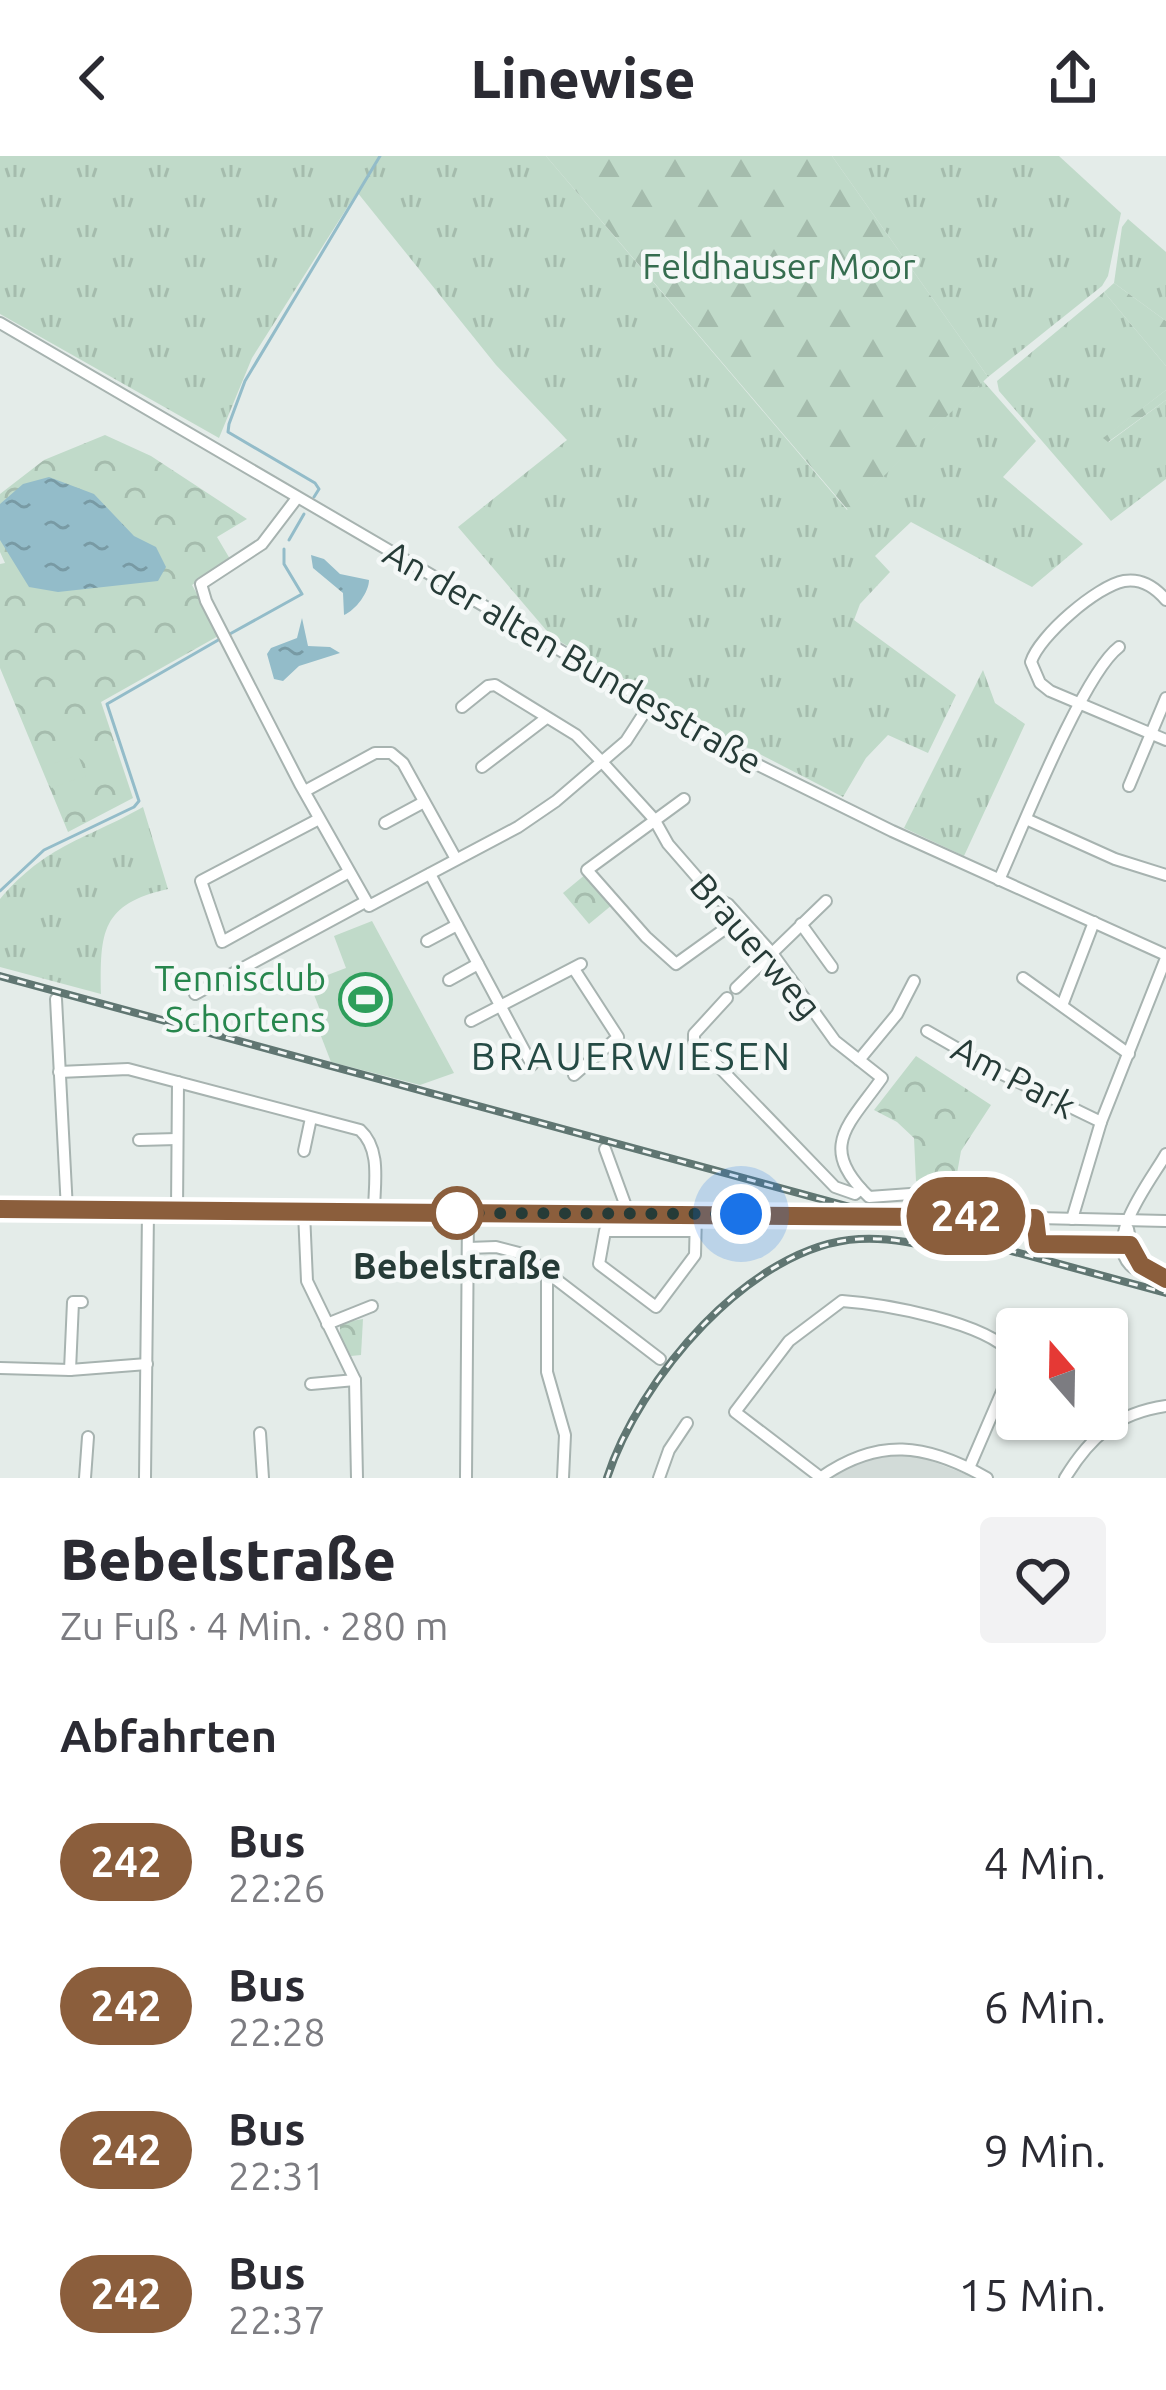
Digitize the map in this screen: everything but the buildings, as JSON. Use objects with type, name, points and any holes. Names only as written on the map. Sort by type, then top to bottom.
[{"type":"street","name":"An der alten Bundesstraße","points":[[0,323],[746,759],[1166,957]]},
{"type":"street","points":[[297,498],[262,544],[201,584],[304,791],[369,906],[531,819],[626,741],[650,704]]},
{"type":"street","points":[[1166,600],[1145,583],[1120,582],[1043,637],[1035,648],[1033,673],[1050,691],[1166,740]]},
{"type":"street","points":[[999,880],[1080,705],[1102,663],[1119,646]]},
{"type":"street","name":"Brauerweg","points":[[462,706],[492,685],[576,735],[654,819],[715,898],[772,953],[835,1041],[859,1060]]},
{"type":"street","points":[[1129,786],[1166,698]]},
{"type":"street","points":[[482,767],[545,718]]},
{"type":"street","points":[[304,791],[359,760],[384,752],[396,755],[456,859]]},
{"type":"street","points":[[684,799],[587,870],[676,964],[740,918]]},
{"type":"street","points":[[385,823],[424,802]]},
{"type":"street","points":[[319,819],[201,881],[222,942],[349,872]]},
{"type":"street","points":[[1026,819],[1115,859],[1166,875]]},
{"type":"street","points":[[430,874],[532,1065]]},
{"type":"street","points":[[826,901],[732,993],[694,1034],[694,1041],[835,1187],[855,1194],[861,1189]]},
{"type":"street","points":[[195,994],[365,902]]},
{"type":"street","points":[[1063,1003],[1094,922]]},
{"type":"street","points":[[801,924],[832,968]]},
{"type":"street","points":[[427,941],[457,926]]},
{"type":"street","points":[[1072,1219],[1102,1122],[1166,957]]},
{"type":"street","points":[[449,980],[478,964]]},
{"type":"street","points":[[471,1021],[578,967],[618,1036],[574,1075]]},
{"type":"street","points":[[1023,978],[1129,1054]]},
{"type":"street","points":[[914,981],[897,1014],[859,1060],[883,1078],[841,1135],[842,1164],[873,1198],[925,1192],[938,1202],[940,1215]]},
{"type":"street","points":[[56,999],[68,1210]]},
{"type":"street","name":"Am Park","points":[[927,1030],[1002,1074],[1102,1122]]},
{"type":"street","points":[[59,1072],[128,1069],[360,1130],[372,1143],[374,1212]]},
{"type":"street","points":[[177,1210],[178,1082]]},
{"type":"street","points":[[304,1150],[311,1118]]},
{"type":"street","points":[[139,1140],[177,1139]]},
{"type":"street","points":[[605,1149],[628,1213]]},
{"type":"street","points":[[1166,1154],[1122,1236],[1132,1268],[1166,1279]]},
{"type":"street","points":[[0,1209],[940,1215],[1166,1221]]},
{"type":"street","points":[[145,1478],[148,1211]]},
{"type":"street","points":[[304,1212],[308,1281],[355,1380],[357,1478]]},
{"type":"street","points":[[466,1478],[468,1213]]},
{"type":"street","points":[[694,1231],[605,1231],[599,1264],[656,1307],[695,1256],[696,1214]]},
{"type":"street","points":[[468,1248],[496,1246],[524,1254],[660,1360]]},
{"type":"street","points":[[548,1276],[547,1372],[565,1435],[563,1478]]},
{"type":"street","points":[[969,1468],[1010,1373],[1012,1354],[974,1330],[842,1301],[789,1341],[735,1412],[820,1478],[856,1455],[880,1448],[925,1453],[987,1478]]},
{"type":"street","points":[[70,1370],[73,1302],[82,1302]]},
{"type":"street","points":[[327,1324],[372,1306]]},
{"type":"street","points":[[0,1368],[70,1370],[148,1364]]},
{"type":"street","points":[[311,1384],[355,1380]]},
{"type":"street","points":[[1065,1478],[1090,1440],[1110,1423],[1166,1406]]},
{"type":"street","points":[[659,1478],[669,1450],[687,1423]]},
{"type":"street","points":[[260,1433],[263,1478]]},
{"type":"street","points":[[85,1478],[88,1437]]},
{"type":"shaded area","points":[[884,1452],[913,1454],[976,1478],[829,1478],[860,1459]]},
{"type":"green space","points":[[0,156],[546,156],[847,510],[983,381],[1036,441],[1003,477],[1083,544],[1032,587],[911,522],[875,556],[890,572],[860,604],[854,620],[956,695],[928,753],[888,735],[866,758],[843,797],[715,731],[552,637],[458,527],[567,440],[496,365],[357,192],[252,358],[219,438],[0,314]]},
{"type":"green space","name":"Feldhauser Moor","points":[[546,156],[832,156],[988,377],[848,510]]},
{"type":"green space","points":[[832,156],[1059,156],[1121,213],[1108,276],[1102,286],[988,377]]},
{"type":"green space","points":[[1128,219],[1166,252],[1166,321],[1114,283],[1122,227]]},
{"type":"green space","points":[[1114,283],[1166,321],[1166,366],[1104,292]]},
{"type":"green space","points":[[1104,292],[1166,366],[1166,390],[1104,438],[1109,442],[1166,400],[1166,479],[1111,521],[999,391],[997,381]]},
{"type":"green space","points":[[1166,390],[1166,400],[1108,442],[1103,438]]},
{"type":"green space","points":[[105,435],[151,456],[247,519],[217,537],[230,559],[192,585],[220,635],[101,702],[133,798],[68,832],[0,668],[0,564],[5,563],[0,552],[0,494],[44,460]]},
{"type":"green space","points":[[983,670],[995,703],[1025,724],[964,856],[904,828]]},
{"type":"green space","points":[[78,755],[86,776],[51,788],[43,767]]},
{"type":"green space","points":[[143,807],[168,889],[129,903],[109,924],[101,994],[0,967],[0,899],[51,854]]},
{"type":"green space","points":[[586,874],[612,905],[589,924],[563,893]]},
{"type":"green space","name":"Tennisclub Schortens","points":[[372,921],[454,1073],[420,1085],[331,1062],[314,1018],[322,1015],[309,982],[346,968],[334,936]]},
{"type":"green space","points":[[916,1056],[991,1105],[961,1151],[953,1196],[916,1181],[914,1138],[874,1110]]},
{"type":"green space","points":[[363,1319],[361,1355],[351,1356],[340,1335],[340,1323]]},
{"type":"water","points":[[49,477],[94,494],[134,536],[156,547],[166,567],[158,581],[58,592],[29,587],[0,540],[0,504],[23,484]]},
{"type":"water","points":[[311,555],[324,559],[340,574],[369,580],[349,613],[344,615],[343,593],[313,568]]},
{"type":"water","points":[[302,618],[308,646],[330,647],[340,653],[299,666],[283,681],[274,679],[267,654],[297,638]]},
{"type":"waterway","points":[[314,497],[319,489],[315,483],[228,432],[229,424],[245,381],[380,156]]},
{"type":"waterway","points":[[289,540],[304,514]]},
{"type":"waterway","points":[[228,635],[302,594],[284,564],[284,549]]},
{"type":"waterway","points":[[0,891],[44,850],[134,807],[139,801],[107,704],[220,639]]},
{"type":"railway","points":[[0,976],[1166,1293]]},
{"type":"railway","points":[[607,1478],[622,1440],[672,1361],[704,1324],[778,1265],[818,1247],[859,1239],[951,1252]]},
{"type":"bus line","name":"242","points":[[0,1209],[1035,1218],[1034,1235],[1042,1246],[1130,1245],[1141,1265],[1166,1279]]},
{"type":"place","name":"Tennisclub Schortens","points":[[365,999]]},
{"type":"place","name":"Bebelstraße","points":[[457,1213]]},
{"type":"district","name":"BRAUERWIESEN","points":[[632,1056]]},
{"type":"route","points":[[457,1213],[741,1214]]}]
